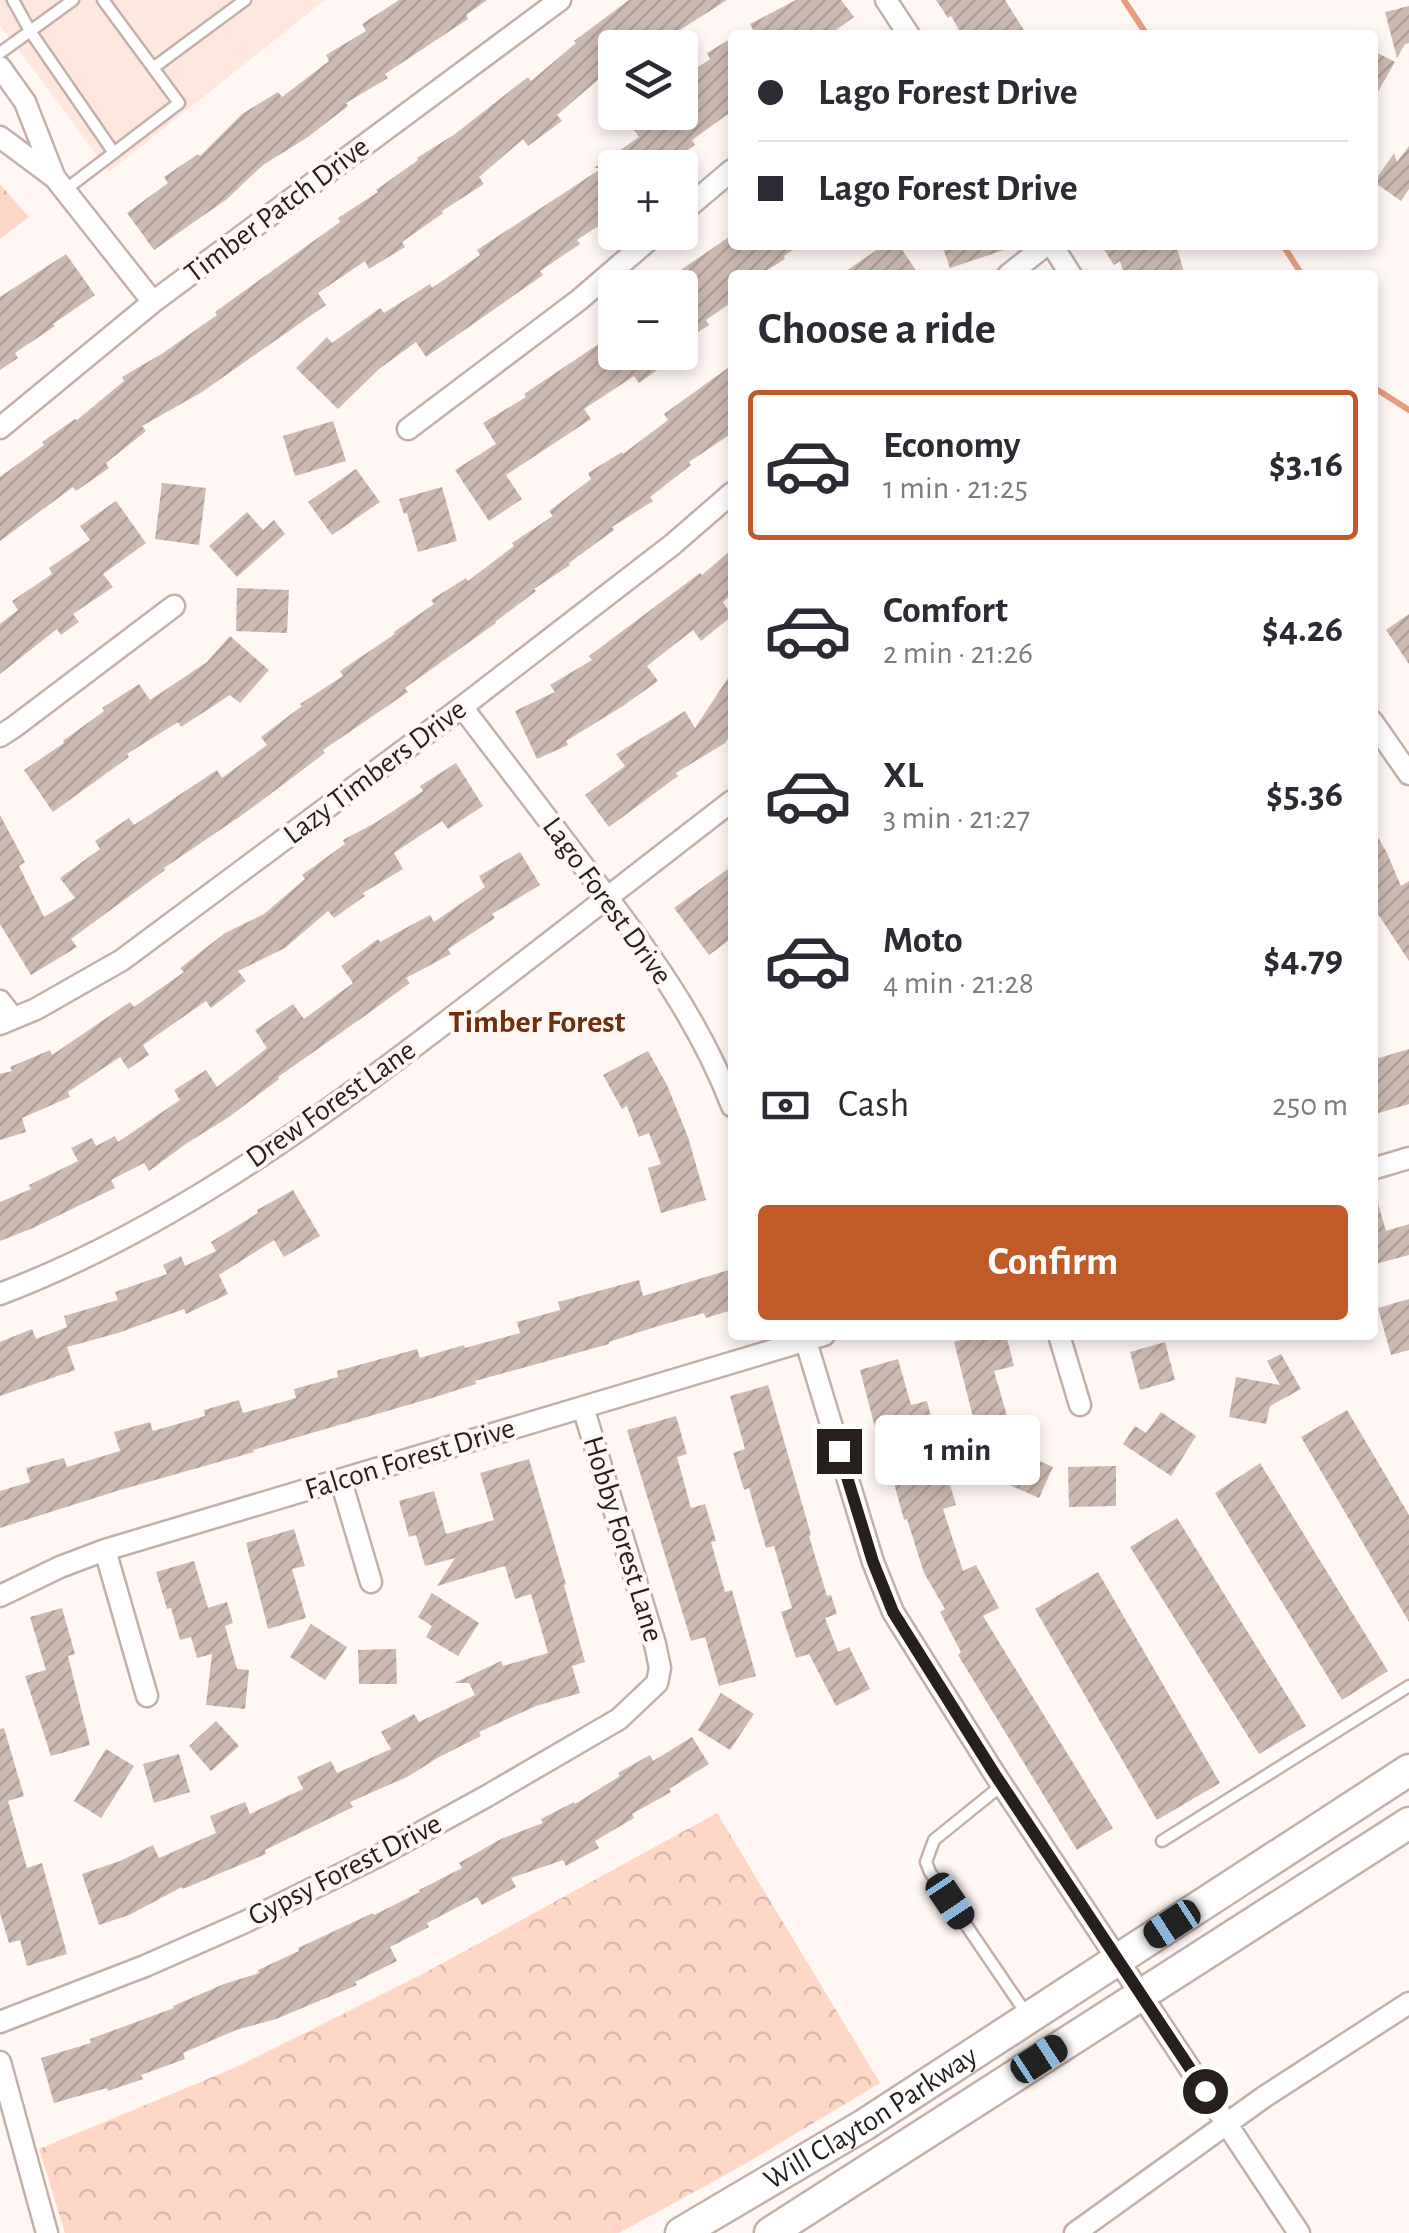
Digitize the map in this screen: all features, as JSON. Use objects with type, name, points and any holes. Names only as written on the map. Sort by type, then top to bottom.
[{"type":"main road","points":[[1398,1777],[1409,1815]]},
{"type":"main road","name":"Will Clayton Parkway","points":[[681,2233],[864,2126],[1398,1777]]},
{"type":"main road","name":"Will Clayton Parkway","points":[[770,2233],[1409,1823]]},
{"type":"main road","points":[[813,2156],[838,2189]]},
{"type":"street","name":"Timber Patch Drive","points":[[0,428],[153,302],[560,0]]},
{"type":"street","points":[[886,0],[905,30]]},
{"type":"street","points":[[0,67],[25,102],[60,184]]},
{"type":"street","points":[[0,137],[60,184],[153,302]]},
{"type":"street","points":[[698,199],[728,173]]},
{"type":"street","points":[[408,429],[579,300],[637,250]]},
{"type":"street","points":[[1015,270],[1042,250]]},
{"type":"street","name":"Lazy Timbers Drive","points":[[6,1021],[122,960],[462,707],[672,545],[728,496]]},
{"type":"street","points":[[0,736],[174,606]]},
{"type":"street","name":"Lago Forest Drive","points":[[462,707],[672,987],[728,1091]]},
{"type":"street","points":[[1378,730],[1409,774]]},
{"type":"street","name":"Drew Forest Lane","points":[[0,1294],[103,1248],[270,1151],[356,1090],[728,805]]},
{"type":"street","points":[[0,1000],[6,1021]]},
{"type":"street","points":[[1378,1168],[1409,1158]]},
{"type":"street","name":"Falcon Forest Drive","points":[[0,1596],[105,1550],[801,1340]]},
{"type":"street","points":[[812,1340],[873,1562],[893,1612],[1002,1786],[1299,2233]]},
{"type":"street","points":[[1060,1340],[1080,1405]]},
{"type":"street","name":"Hobby Forest Lane","points":[[583,1406],[655,1644],[659,1672]]},
{"type":"street","points":[[341,1481],[371,1582]]},
{"type":"street","points":[[105,1550],[148,1696]]},
{"type":"street","name":"Gypsy Forest Drive","points":[[0,2022],[146,1966],[380,1856],[619,1718],[657,1683],[659,1672]]},
{"type":"street","points":[[1076,2233],[1227,2123],[1409,2003]]},
{"type":"street","points":[[0,2062],[47,2233]]},
{"type":"lane","points":[[13,0],[114,154]]},
{"type":"lane","points":[[0,53],[73,0]]},
{"type":"lane","points":[[60,184],[114,154],[179,103],[103,0]]},
{"type":"lane","points":[[153,68],[245,0]]},
{"type":"lane","points":[[1162,1841],[1409,1686]]},
{"type":"lane","points":[[1002,1786],[934,1840],[926,1862],[1028,2017]]},
{"type":"shaded area","points":[[0,0],[325,0],[109,172],[0,25]]},
{"type":"green space","points":[[0,184],[29,217],[0,239]]},
{"type":"green space","points":[[717,1813],[880,2083],[619,2233],[65,2233],[39,2149],[239,2066],[419,1976]]},
{"type":"building","points":[[399,0],[487,0],[466,15],[468,19],[385,74],[388,78],[346,103],[348,106],[308,137],[263,165],[227,199],[154,250],[127,213],[168,183],[164,177],[200,156],[242,114],[278,92],[282,97],[329,61],[326,55],[366,31],[362,24]]},
{"type":"building","points":[[629,0],[727,0],[680,30],[598,30],[598,80],[557,115],[562,121],[528,146],[523,139],[479,177],[484,184],[402,242],[405,247],[369,269],[365,261],[318,293],[326,305],[202,392],[142,426],[146,431],[106,463],[109,468],[76,491],[73,487],[0,541],[0,477],[44,445],[42,442],[77,420],[124,381],[122,377],[217,315],[215,312],[340,222],[338,218],[378,192],[417,158],[455,134],[528,77],[531,81],[574,41]]},
{"type":"building","points":[[796,0],[841,0],[854,17],[836,30],[753,30],[750,24]]},
{"type":"building","points":[[936,0],[1005,0],[1024,30],[959,30],[951,16],[948,18]]},
{"type":"building","points":[[1409,6],[1409,43],[1397,58],[1385,12]]},
{"type":"building","points":[[728,40],[728,114],[692,140],[695,145],[687,150],[620,150],[639,137],[634,130],[698,130],[698,67],[710,59],[707,53]]},
{"type":"building","points":[[1378,53],[1395,62],[1378,92]]},
{"type":"building","points":[[1409,146],[1409,189],[1401,201],[1378,185],[1378,176],[1394,153],[1397,162]]},
{"type":"building","points":[[598,171],[598,226],[577,240],[580,244],[540,271],[543,275],[426,357],[416,342],[379,369],[338,409],[296,368],[327,337],[332,343],[380,308],[384,313],[430,284],[432,288],[480,255],[477,250]]},
{"type":"building","points":[[728,238],[728,250],[793,250],[767,270],[728,270],[728,305],[706,320],[709,325],[698,332],[698,270],[682,270]]},
{"type":"building","points":[[877,250],[902,250],[916,270],[847,270]]},
{"type":"building","points":[[944,250],[1004,250],[950,268]]},
{"type":"building","points":[[1104,250],[1178,250],[1184,270],[1123,270],[1120,261],[1114,265]]},
{"type":"building","points":[[66,254],[95,295],[15,353],[18,358],[0,370],[0,297]]},
{"type":"building","points":[[598,344],[598,370],[657,370],[639,383],[634,376],[584,409],[591,419],[506,475],[522,499],[489,521],[455,470],[496,444],[483,423],[526,397],[524,394]]},
{"type":"building","points":[[728,368],[728,436],[689,462],[691,465],[650,497],[653,501],[612,527],[614,530],[534,589],[496,623],[405,688],[408,692],[164,868],[71,939],[77,947],[31,975],[0,924],[0,815],[25,862],[19,866],[44,917],[75,898],[60,878],[100,849],[95,841],[129,818],[134,825],[217,770],[222,778],[267,745],[261,737],[300,704],[343,676],[340,671],[434,604],[431,600],[466,578],[468,581],[514,546],[512,543],[553,516],[549,511],[591,479],[588,473],[623,454],[668,420],[664,414]]},
{"type":"building","points":[[333,421],[346,461],[295,476],[283,436]]},
{"type":"building","points":[[356,469],[380,502],[332,535],[308,502]]},
{"type":"building","points":[[162,483],[206,488],[199,545],[155,539]]},
{"type":"building","points":[[442,487],[457,541],[418,552],[399,499]]},
{"type":"building","points":[[116,501],[146,543],[103,574],[113,587],[73,614],[79,622],[61,635],[57,629],[0,674],[0,624],[18,610],[12,601],[52,574],[49,568],[90,540],[80,526]]},
{"type":"building","points":[[247,512],[263,530],[274,520],[285,534],[237,577],[209,546]]},
{"type":"building","points":[[728,552],[728,598],[723,602],[728,619],[701,641],[693,630],[647,666],[658,681],[566,741],[568,745],[537,759],[515,711],[555,692],[550,685],[592,660],[589,656]]},
{"type":"building","points":[[237,588],[289,590],[287,633],[236,631]]},
{"type":"building","points":[[1409,614],[1409,664],[1386,630]]},
{"type":"building","points":[[230,636],[269,670],[240,703],[230,695],[181,727],[178,722],[127,754],[129,757],[53,812],[24,770],[139,684],[150,700],[207,662]]},
{"type":"building","points":[[728,678],[725,743],[676,773],[678,776],[609,827],[585,795],[625,766],[616,754],[685,711],[695,728]]},
{"type":"building","points":[[456,763],[483,806],[448,829],[442,821],[394,853],[403,869],[363,893],[365,896],[334,918],[328,911],[285,948],[238,971],[246,981],[211,1008],[206,1001],[143,1045],[149,1055],[128,1069],[120,1057],[68,1092],[70,1097],[22,1118],[26,1132],[0,1140],[0,1074],[50,1050],[52,1055],[130,1002],[134,1007],[184,972],[180,968],[225,933],[264,914],[305,879],[302,875],[345,844],[343,840],[423,791],[420,786]]},
{"type":"building","points":[[1378,837],[1401,886],[1409,881],[1409,961],[1378,914]]},
{"type":"building","points":[[520,852],[540,885],[492,914],[495,918],[448,949],[451,954],[406,978],[410,983],[149,1171],[144,1163],[111,1180],[115,1188],[0,1241],[0,1202],[78,1161],[71,1148],[92,1138],[96,1146],[115,1136],[118,1142],[180,1100],[174,1090],[206,1070],[217,1087],[267,1048],[255,1030],[293,1004],[304,1019],[353,983],[341,966],[378,939],[380,942],[430,915],[434,922],[485,887],[479,876]]},
{"type":"building","points":[[728,869],[728,941],[709,955],[674,908]]},
{"type":"building","points":[[1409,1049],[1409,1104],[1378,1113],[1378,1058]]},
{"type":"building","points":[[648,1051],[688,1137],[706,1200],[661,1213],[648,1168],[661,1164],[649,1133],[639,1137],[627,1106],[622,1109],[603,1075]]},
{"type":"building","points":[[293,1190],[320,1236],[284,1257],[274,1240],[219,1275],[228,1294],[186,1314],[184,1309],[67,1347],[75,1370],[0,1396],[0,1342],[32,1329],[36,1339],[67,1327],[64,1316],[118,1300],[115,1292],[167,1274],[163,1265],[181,1256],[185,1266],[216,1251],[211,1242]]},
{"type":"building","points":[[1378,1203],[1386,1231],[1409,1224],[1409,1255],[1378,1263]]},
{"type":"building","points":[[728,1270],[728,1311],[706,1318],[704,1313],[652,1328],[0,1528],[0,1491],[30,1482],[26,1468],[64,1458],[67,1467],[120,1451],[114,1432],[150,1422],[153,1431],[205,1416],[204,1410],[239,1400],[243,1413],[296,1398],[294,1389],[338,1377],[337,1371],[417,1349],[420,1358],[520,1333],[517,1322],[560,1310],[558,1302],[639,1280],[643,1296]]},
{"type":"building","points":[[1409,1299],[1409,1350],[1391,1355],[1378,1308]]},
{"type":"building","points":[[1007,1340],[1014,1366],[994,1371],[1007,1416],[975,1425],[954,1342]]},
{"type":"building","points":[[1165,1342],[1175,1380],[1140,1390],[1130,1352]]},
{"type":"building","points":[[1281,1354],[1301,1389],[1270,1406],[1266,1424],[1229,1417],[1236,1377],[1280,1385],[1267,1361]]},
{"type":"building","points":[[898,1359],[911,1405],[927,1401],[933,1424],[923,1427],[936,1471],[945,1468],[956,1505],[943,1509],[963,1571],[976,1565],[999,1608],[983,1616],[1113,1828],[1077,1850],[958,1655],[961,1652],[940,1612],[945,1609],[924,1573],[907,1519],[904,1520],[894,1483],[903,1480],[890,1435],[878,1439],[860,1370]]},
{"type":"building","points":[[768,1385],[827,1596],[831,1595],[837,1614],[825,1618],[838,1652],[849,1647],[870,1689],[836,1706],[809,1654],[796,1658],[781,1612],[792,1608],[774,1546],[766,1548],[749,1488],[744,1490],[733,1453],[745,1449],[730,1396]]},
{"type":"building","points":[[1347,1410],[1409,1515],[1409,1622],[1301,1437]]},
{"type":"building","points":[[1161,1412],[1196,1436],[1171,1476],[1123,1444],[1135,1426],[1146,1433]]},
{"type":"building","points":[[676,1416],[687,1454],[677,1457],[691,1508],[705,1504],[725,1592],[732,1590],[756,1676],[719,1686],[705,1637],[691,1641],[627,1430]]},
{"type":"building","points":[[1019,1452],[1053,1467],[1039,1498],[1005,1483]]},
{"type":"building","points":[[529,1459],[585,1662],[572,1666],[580,1693],[536,1706],[479,1732],[481,1736],[407,1777],[350,1802],[353,1807],[265,1850],[266,1854],[99,1925],[82,1874],[153,1845],[159,1858],[216,1833],[210,1816],[245,1802],[250,1814],[303,1789],[297,1777],[331,1761],[337,1773],[391,1749],[381,1732],[414,1714],[419,1722],[475,1695],[469,1683],[454,1683],[501,1661],[503,1666],[548,1653],[531,1594],[515,1599],[505,1566],[437,1586],[455,1558],[425,1566],[416,1535],[409,1537],[399,1501],[434,1491],[446,1534],[494,1520],[480,1473]]},
{"type":"building","points":[[1260,1463],[1388,1671],[1342,1700],[1215,1493]]},
{"type":"building","points":[[1116,1466],[1116,1506],[1069,1507],[1068,1467]]},
{"type":"building","points":[[1177,1518],[1306,1726],[1259,1754],[1130,1547]]},
{"type":"building","points":[[294,1529],[305,1566],[292,1569],[306,1618],[268,1629],[246,1543]]},
{"type":"building","points":[[194,1561],[208,1608],[227,1602],[233,1623],[225,1626],[237,1669],[249,1670],[245,1709],[206,1705],[212,1654],[197,1658],[191,1637],[180,1640],[171,1608],[167,1609],[156,1572]]},
{"type":"building","points":[[1098,1572],[1220,1783],[1157,1820],[1035,1609]]},
{"type":"building","points":[[432,1593],[479,1623],[458,1656],[426,1637],[432,1626],[418,1617]]},
{"type":"building","points":[[62,1608],[75,1654],[68,1656],[90,1745],[51,1756],[25,1676],[46,1670],[30,1617]]},
{"type":"building","points":[[311,1624],[347,1647],[325,1680],[290,1657]]},
{"type":"building","points":[[396,1649],[397,1684],[359,1684],[358,1650]]},
{"type":"building","points":[[721,1693],[754,1714],[730,1750],[698,1730]]},
{"type":"building","points":[[216,1721],[239,1746],[211,1771],[189,1746]]},
{"type":"building","points":[[4,1728],[24,1796],[8,1801],[27,1868],[42,1863],[67,1954],[27,1966],[20,1940],[9,1943],[0,1913],[0,1729]]},
{"type":"building","points":[[692,1737],[709,1764],[595,1841],[599,1848],[566,1866],[563,1860],[511,1878],[516,1887],[482,1905],[477,1897],[427,1923],[429,1927],[390,1947],[397,1961],[355,1982],[357,1985],[183,2053],[185,2059],[141,2075],[143,2079],[54,2103],[41,2058],[91,2043],[90,2039],[259,1973],[258,1970],[299,1951],[298,1948],[420,1892],[501,1839],[543,1823],[541,1819],[575,1804],[620,1776],[618,1773],[650,1755],[653,1761]]},
{"type":"building","points":[[106,1749],[134,1766],[101,1818],[74,1801]]},
{"type":"building","points":[[179,1754],[190,1792],[154,1803],[143,1764]]},
{"type":"waterway","points":[[1124,0],[1144,30]]},
{"type":"waterway","points":[[1286,250],[1299,270]]},
{"type":"waterway","points":[[1378,390],[1409,410]]},
{"type":"district","name":"Timber Forest","points":[[537,1022]]},
{"type":"route","points":[[839,1451],[873,1562],[893,1612],[994,1773],[1205,2091]]}]
